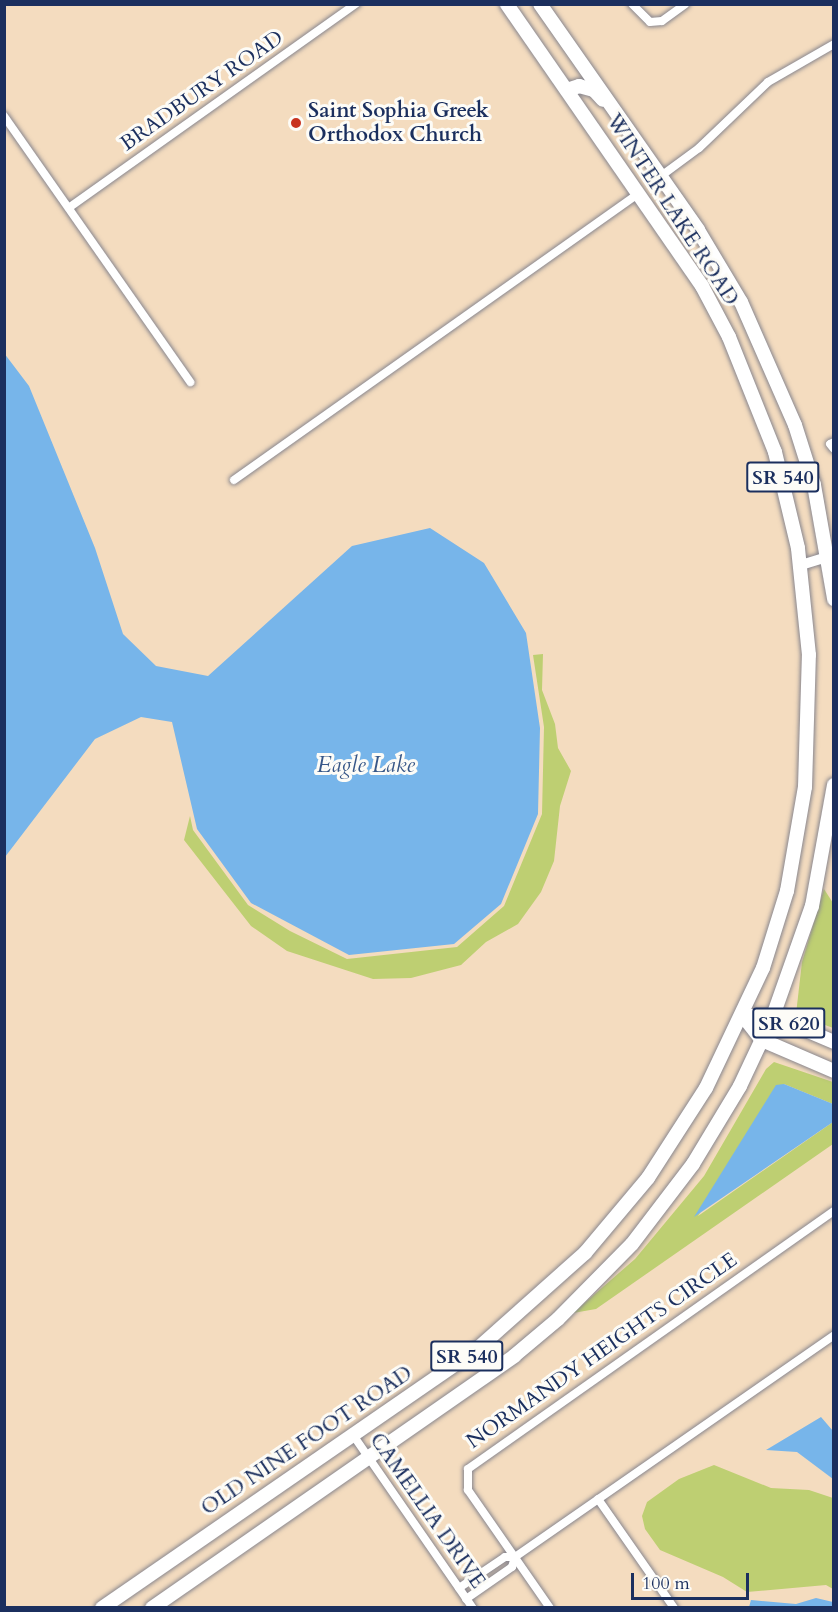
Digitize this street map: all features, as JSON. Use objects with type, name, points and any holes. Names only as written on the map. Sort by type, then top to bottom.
[{"type":"main road","name":"WINTER LAKE ROAD","points":[[507,4],[702,286],[734,347],[775,452],[801,565],[808,629],[810,707],[802,813],[780,917],[743,1016]]},
{"type":"main road","name":"WINTER LAKE ROAD","points":[[539,6],[642,148],[741,302],[764,349],[795,425],[814,485],[831,556],[834,599]]},
{"type":"main road","points":[[567,90],[579,86],[594,90],[642,148]]},
{"type":"main road","name":"SR 540","points":[[152,1608],[514,1356],[558,1319],[632,1244],[693,1164],[740,1086],[773,1016],[812,906],[834,785]]},
{"type":"main road","name":"SR 620","points":[[743,1016],[773,1016],[834,1042]]},
{"type":"main road","name":"SR 620","points":[[743,1016],[762,1040],[834,1071]]},
{"type":"main road","name":"OLD NINE FOOT ROAD","points":[[102,1608],[495,1335],[585,1253],[663,1156],[706,1088],[743,1016]]},
{"type":"street","name":"BRADBURY ROAD","points":[[70,207],[356,4]]},
{"type":"street","points":[[632,4],[650,22],[662,21],[685,4]]},
{"type":"street","points":[[661,176],[699,148],[768,82],[834,44]]},
{"type":"street","points":[[4,116],[70,207],[190,382]]},
{"type":"street","points":[[234,480],[639,193]]},
{"type":"street","points":[[801,565],[831,556]]},
{"type":"street","name":"NORMANDY HEIGHTS CIRCLE","points":[[550,1608],[468,1490],[466,1476],[474,1461],[834,1211]]},
{"type":"street","points":[[459,1588],[505,1557],[515,1557],[834,1335]]},
{"type":"street","name":"CAMELLIA DRIVE","points":[[353,1435],[473,1608]]},
{"type":"street","points":[[598,1499],[674,1608]]},
{"type":"street","points":[[466,1599],[512,1567],[515,1557]]},
{"type":"green space","points":[[543,654],[542,690],[555,724],[558,748],[571,771],[560,806],[554,861],[541,892],[518,924],[486,942],[461,965],[411,978],[373,979],[287,951],[251,926],[184,840],[190,816],[193,830],[248,905],[290,931],[347,959],[457,947],[504,906],[542,814],[544,727],[533,655]]},
{"type":"green space","points":[[824,889],[833,903],[833,1028],[796,1014],[802,962]]},
{"type":"green space","points":[[774,1062],[833,1082],[833,1104],[784,1084],[698,1216],[833,1122],[833,1144],[596,1309],[573,1313],[635,1259],[704,1176],[766,1069]]},
{"type":"green space","points":[[714,1465],[771,1488],[809,1490],[833,1498],[833,1589],[826,1585],[747,1592],[723,1577],[660,1550],[645,1529],[642,1516],[647,1502],[679,1479]]},
{"type":"water","name":"Eagle Lake","points":[[4,353],[29,386],[95,548],[123,634],[156,666],[208,676],[352,546],[430,528],[484,563],[526,633],[540,728],[538,814],[501,904],[454,944],[349,955],[251,903],[197,829],[172,722],[141,717],[95,739],[5,857]]},
{"type":"water","points":[[784,1084],[833,1104],[833,1122],[694,1217],[776,1085]]},
{"type":"water","points":[[821,1417],[833,1431],[833,1479],[797,1452],[766,1450]]},
{"type":"water","points":[[816,1598],[833,1602],[833,1607],[749,1607],[751,1600],[796,1604]]},
{"type":"place","name":"Saint Sophia Greek Orthodox Church","points":[[296,123]]}]
